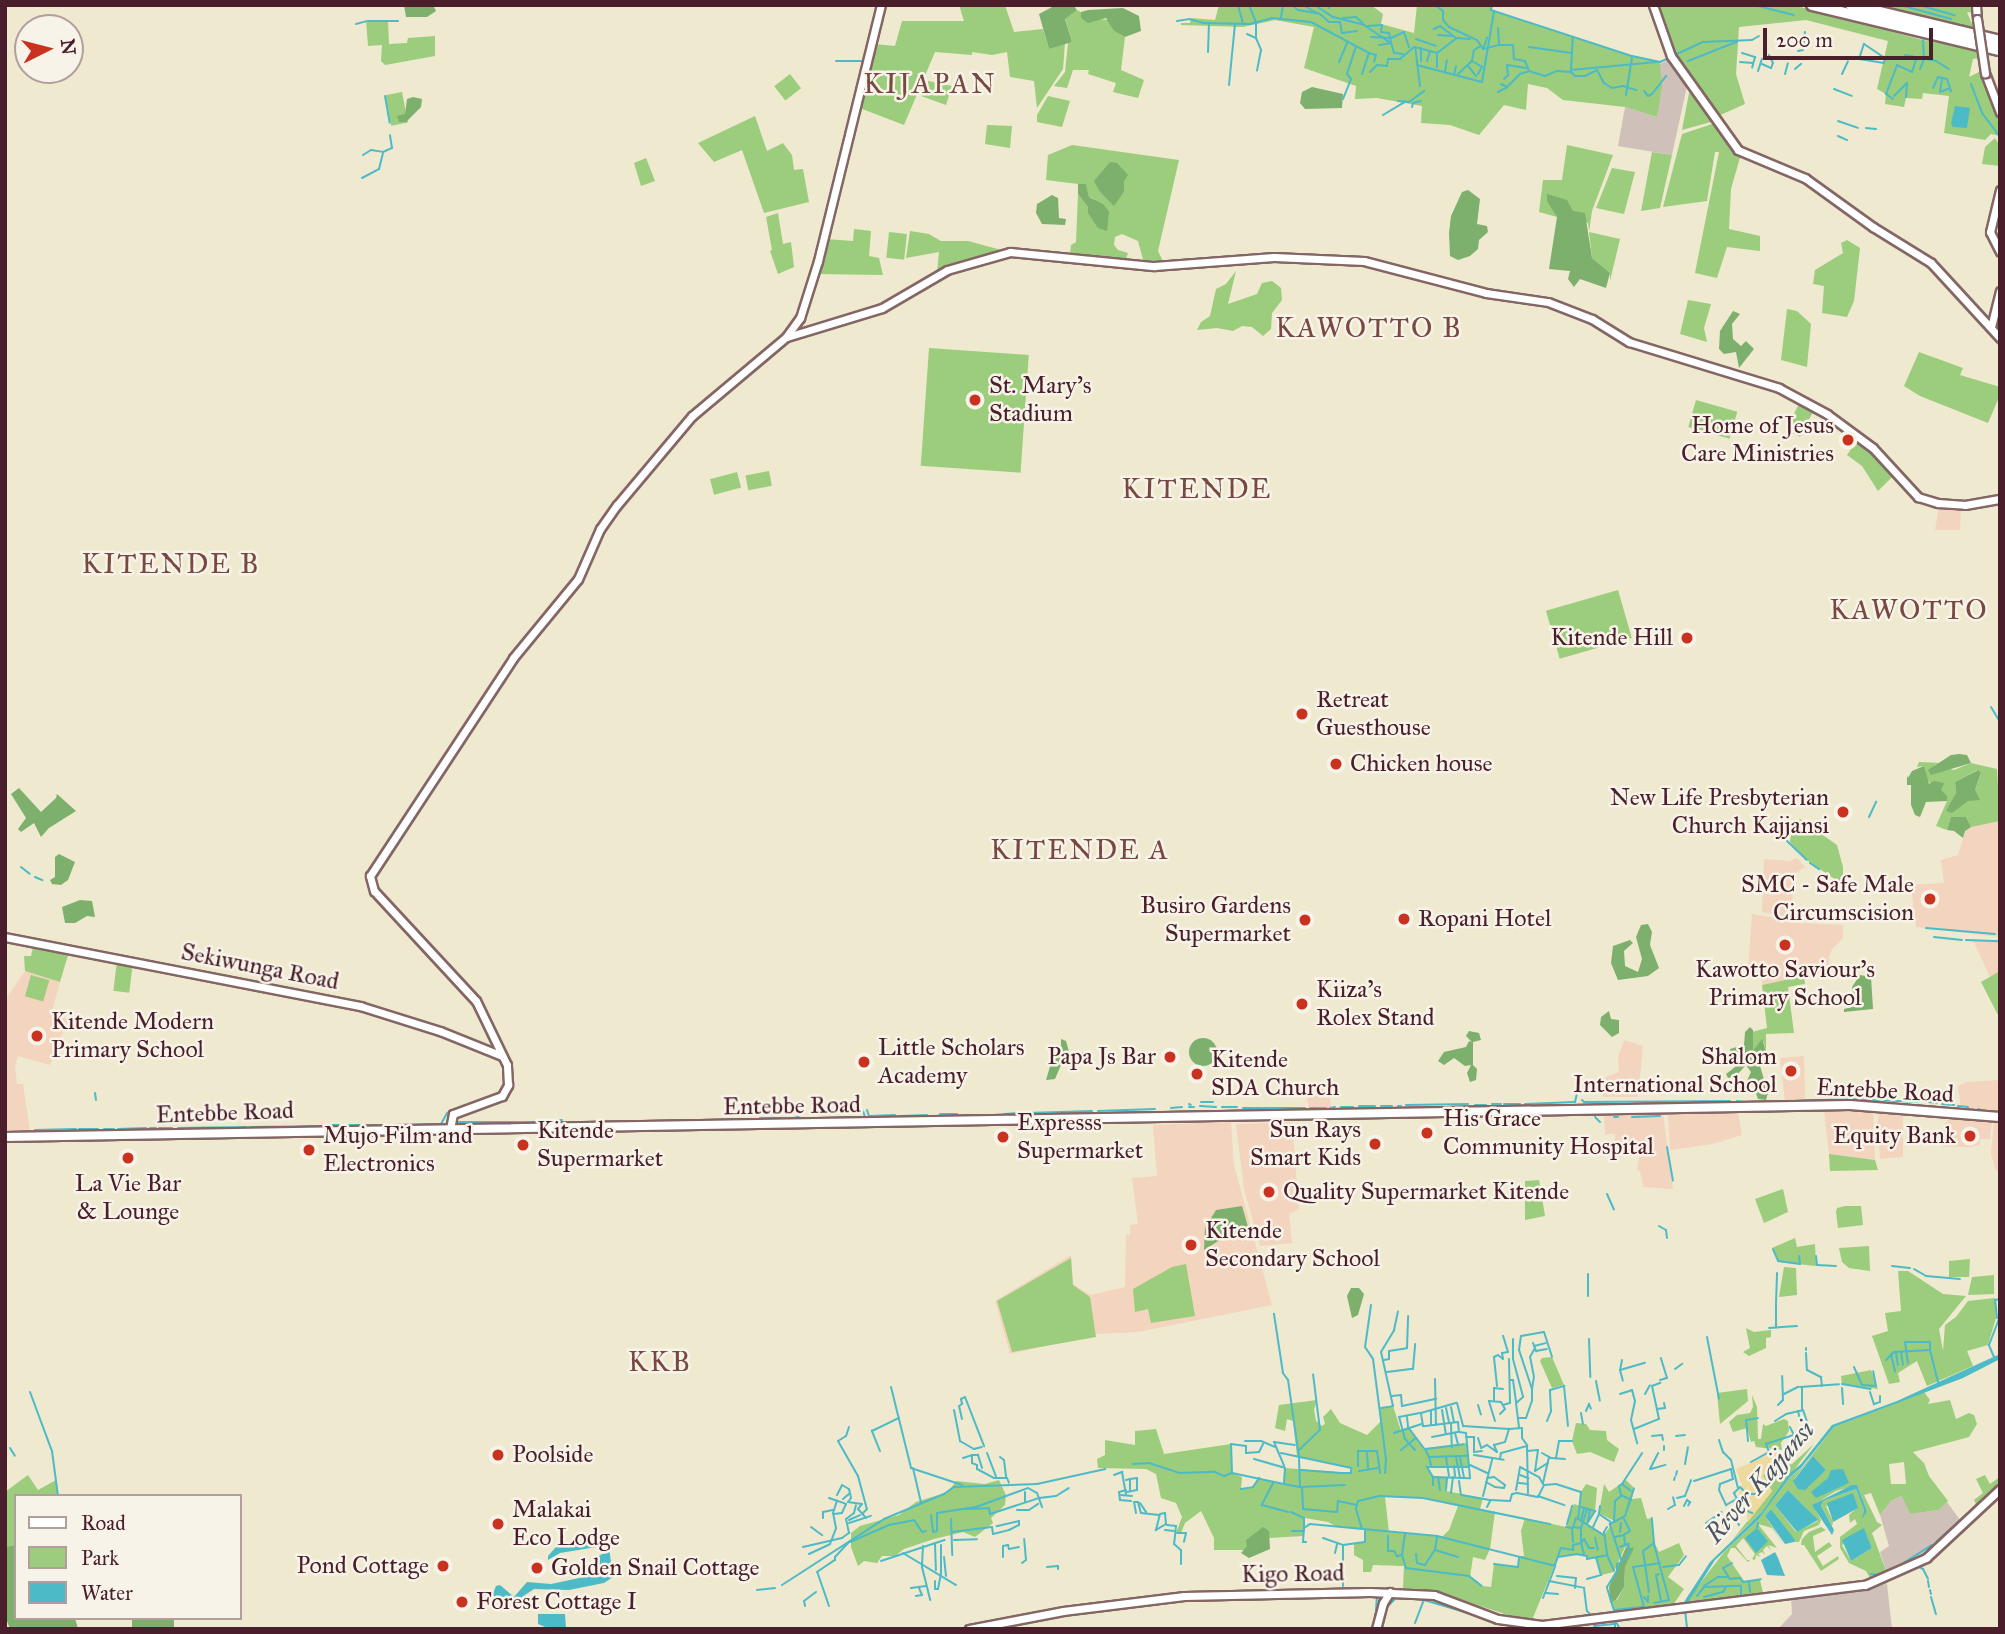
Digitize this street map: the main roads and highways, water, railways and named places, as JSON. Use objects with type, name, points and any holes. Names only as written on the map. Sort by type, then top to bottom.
[{"type":"highway","points":[[1812,5],[2000,50]]},
{"type":"highway","points":[[1851,5],[2000,41]]},
{"type":"main road","name":"Entebbe Road","points":[[5,1137],[966,1123],[1568,1108],[1850,1105],[2000,1117]]},
{"type":"water","points":[[1955,106],[1970,108],[1967,128],[1953,127],[1951,124]]},
{"type":"water","points":[[2000,1354],[2000,1359],[1963,1378],[1834,1427],[1801,1468],[1790,1477],[1759,1519],[1715,1560],[1687,1604],[1682,1605],[1710,1562],[1762,1512],[1789,1474],[1801,1464],[1832,1425],[1897,1401]]},
{"type":"water","points":[[1813,1456],[1826,1470],[1805,1490],[1798,1489],[1793,1481]]},
{"type":"water","points":[[1843,1469],[1849,1483],[1816,1498],[1811,1492],[1828,1478],[1831,1470]]},
{"type":"water","points":[[1857,1485],[1867,1511],[1862,1519],[1864,1510],[1856,1489],[1823,1501],[1821,1506],[1834,1530],[1832,1535],[1812,1505]]},
{"type":"water","points":[[1788,1490],[1818,1520],[1797,1532],[1775,1505]]},
{"type":"water","points":[[1853,1493],[1858,1508],[1833,1522],[1827,1503]]},
{"type":"water","points":[[1771,1509],[1794,1542],[1785,1544],[1765,1516]]},
{"type":"water","points":[[1757,1528],[1768,1541],[1756,1553],[1745,1538]]},
{"type":"water","points":[[1864,1528],[1872,1548],[1851,1561],[1842,1540]]},
{"type":"water","points":[[608,1540],[613,1577],[604,1583],[569,1590],[534,1589],[519,1599],[492,1596],[496,1586],[500,1585],[514,1597],[527,1582],[551,1584],[598,1574],[597,1557],[604,1553],[603,1546],[560,1553],[548,1560],[548,1556],[556,1547]]},
{"type":"water","points":[[1775,1552],[1785,1576],[1767,1575],[1761,1560]]},
{"type":"water","points":[[538,1614],[565,1614],[566,1629],[550,1629],[538,1624]]},
{"type":"waterway","points":[[1238,5],[1243,24]]},
{"type":"waterway","points":[[1249,5],[1256,22],[1256,37]]},
{"type":"waterway","points":[[1281,18],[1283,5]]},
{"type":"waterway","points":[[1292,5],[1298,10],[1320,14],[1329,22],[1340,22],[1342,33],[1357,31]]},
{"type":"waterway","points":[[1303,5],[1317,13]]},
{"type":"waterway","points":[[1315,5],[1333,17],[1364,25],[1391,43]]},
{"type":"waterway","points":[[1435,5],[1443,11],[1443,20],[1449,27],[1477,40],[1483,49],[1513,45],[1514,59],[1525,61],[1529,71],[1545,76],[1557,71],[1585,76],[1597,70],[1604,83],[1612,88],[1623,86],[1636,90]]},
{"type":"waterway","points":[[1492,5],[1491,10],[1632,56],[1660,62],[1669,58]]},
{"type":"waterway","points":[[1754,5],[1794,15]]},
{"type":"waterway","points":[[1900,5],[1951,19]]},
{"type":"waterway","points":[[1919,5],[1955,15]]},
{"type":"waterway","points":[[1417,65],[1482,82],[1494,12]]},
{"type":"waterway","points":[[1343,18],[1356,17],[1363,23]]},
{"type":"waterway","points":[[1177,21],[1189,19],[1204,23],[1250,24],[1272,18],[1311,22],[1369,53]]},
{"type":"waterway","points":[[356,24],[367,21]]},
{"type":"waterway","points":[[369,21],[398,21]]},
{"type":"waterway","points":[[1229,85],[1235,24]]},
{"type":"waterway","points":[[1208,52],[1209,25]]},
{"type":"waterway","points":[[1368,26],[1382,25],[1381,32],[1389,33],[1391,42]]},
{"type":"waterway","points":[[1963,25],[1969,29]]},
{"type":"waterway","points":[[1434,29],[1440,26],[1456,38]]},
{"type":"waterway","points":[[1498,28],[1499,44]]},
{"type":"waterway","points":[[1371,37],[1391,38],[1404,32],[1409,47]]},
{"type":"waterway","points":[[1798,51],[1803,50],[1805,32]]},
{"type":"waterway","points":[[1247,34],[1256,38],[1261,50],[1257,71]]},
{"type":"waterway","points":[[1438,35],[1453,36]]},
{"type":"waterway","points":[[1677,54],[1703,42],[1752,40],[1759,36]]},
{"type":"waterway","points":[[1571,70],[1573,37]]},
{"type":"waterway","points":[[1420,86],[1415,47],[1437,53],[1457,38],[1470,39]]},
{"type":"waterway","points":[[1483,49],[1487,38]]},
{"type":"waterway","points":[[1416,39],[1436,46]]},
{"type":"waterway","points":[[1920,69],[1924,59],[1923,40]]},
{"type":"waterway","points":[[1688,61],[1736,42]]},
{"type":"waterway","points":[[1339,62],[1347,43]]},
{"type":"waterway","points":[[1379,45],[1391,43],[1394,53],[1403,54]]},
{"type":"waterway","points":[[1864,44],[1885,58],[1884,63],[1859,59],[1864,44]]},
{"type":"waterway","points":[[1343,99],[1351,79],[1347,74],[1356,47]]},
{"type":"waterway","points":[[1370,72],[1377,65],[1387,66],[1388,59],[1400,59],[1414,47]]},
{"type":"waterway","points":[[1458,74],[1472,61],[1474,50],[1479,47]]},
{"type":"waterway","points":[[1529,47],[1572,53]]},
{"type":"waterway","points":[[1421,48],[1421,61]]},
{"type":"waterway","points":[[1427,61],[1430,51]]},
{"type":"waterway","points":[[1362,74],[1369,53],[1376,55],[1374,62]]},
{"type":"waterway","points":[[1742,53],[1755,57],[1752,68]]},
{"type":"waterway","points":[[1437,54],[1437,67]]},
{"type":"waterway","points":[[1762,64],[1771,68],[1773,63],[1769,55]]},
{"type":"waterway","points":[[1905,55],[1936,61],[1949,69]]},
{"type":"waterway","points":[[1626,95],[1632,58]]},
{"type":"waterway","points":[[1758,71],[1762,59]]},
{"type":"waterway","points":[[1445,72],[1447,60]]},
{"type":"waterway","points":[[1893,99],[1886,94],[1897,65],[1912,72],[1916,60]]},
{"type":"waterway","points":[[836,61],[863,61]]},
{"type":"waterway","points":[[1472,61],[1482,67],[1478,74]]},
{"type":"waterway","points":[[1842,74],[1848,61]]},
{"type":"waterway","points":[[1571,70],[1657,62]]},
{"type":"waterway","points":[[1740,62],[1753,63]]},
{"type":"waterway","points":[[1785,74],[1788,63]]},
{"type":"waterway","points":[[1795,69],[1801,64]]},
{"type":"waterway","points":[[1504,79],[1508,75],[1507,65],[1526,68]]},
{"type":"waterway","points":[[1454,75],[1456,66]]},
{"type":"waterway","points":[[1468,66],[1476,76]]},
{"type":"waterway","points":[[1501,84],[1507,87],[1520,74],[1529,71]]},
{"type":"waterway","points":[[1644,91],[1648,96],[1652,94],[1666,76]]},
{"type":"waterway","points":[[1933,88],[1938,77],[1947,79],[1951,91]]},
{"type":"waterway","points":[[1942,79],[1940,92],[1948,89]]},
{"type":"waterway","points":[[1894,96],[1907,83],[1906,97]]},
{"type":"waterway","points":[[1971,84],[1982,113],[2000,137]]},
{"type":"waterway","points":[[1498,92],[1506,88]]},
{"type":"waterway","points":[[1834,89],[1852,96]]},
{"type":"waterway","points":[[1398,101],[1409,102],[1424,91]]},
{"type":"waterway","points":[[385,96],[390,123]]},
{"type":"waterway","points":[[1412,107],[1413,103],[1421,101]]},
{"type":"waterway","points":[[1383,115],[1405,102]]},
{"type":"waterway","points":[[1838,121],[1858,128]]},
{"type":"waterway","points":[[1866,128],[1876,129]]},
{"type":"waterway","points":[[363,155],[371,150],[383,152],[392,148],[390,135]]},
{"type":"waterway","points":[[1838,136],[1847,140]]},
{"type":"waterway","points":[[362,178],[379,169],[383,153]]},
{"type":"waterway","points":[[1991,707],[2000,722]]},
{"type":"waterway","points":[[1869,817],[1876,802]]},
{"type":"waterway","points":[[1785,839],[1807,860]]},
{"type":"waterway","points":[[1810,863],[1819,869]]},
{"type":"waterway","points":[[21,867],[30,874]]},
{"type":"waterway","points":[[35,877],[42,880]]},
{"type":"waterway","points":[[1926,928],[1995,934]]},
{"type":"waterway","points":[[1934,937],[1962,940]]},
{"type":"waterway","points":[[1966,940],[2000,941]]},
{"type":"waterway","points":[[1525,1104],[1575,1102],[1580,1081]]},
{"type":"waterway","points":[[95,1093],[96,1100]]},
{"type":"waterway","points":[[1824,1100],[1848,1099]]},
{"type":"waterway","points":[[1853,1099],[1919,1102]]},
{"type":"waterway","points":[[1582,1100],[1730,1101]]},
{"type":"waterway","points":[[1791,1101],[1819,1100]]},
{"type":"waterway","points":[[1737,1101],[1745,1102]]},
{"type":"waterway","points":[[1775,1102],[1786,1101]]},
{"type":"waterway","points":[[1201,1102],[1213,1102]]},
{"type":"waterway","points":[[1754,1102],[1771,1102]]},
{"type":"waterway","points":[[1929,1102],[1937,1103]]},
{"type":"waterway","points":[[1406,1105],[1468,1104]]},
{"type":"waterway","points":[[1492,1104],[1501,1104]]},
{"type":"waterway","points":[[1504,1104],[1520,1104]]},
{"type":"waterway","points":[[1942,1104],[1954,1105]]},
{"type":"waterway","points":[[1475,1105],[1486,1105]]},
{"type":"waterway","points":[[1200,1106],[1216,1107]]},
{"type":"waterway","points":[[1359,1106],[1375,1106]]},
{"type":"waterway","points":[[1381,1106],[1392,1106]]},
{"type":"waterway","points":[[1958,1106],[1968,1107]]},
{"type":"waterway","points":[[1171,1108],[1182,1107]]},
{"type":"waterway","points":[[1189,1107],[1194,1107]]},
{"type":"waterway","points":[[1222,1107],[1237,1107]]},
{"type":"waterway","points":[[1330,1108],[1335,1107]]},
{"type":"waterway","points":[[1341,1107],[1353,1107]]},
{"type":"waterway","points":[[1243,1108],[1305,1108]]},
{"type":"waterway","points":[[1310,1108],[1326,1108]]},
{"type":"waterway","points":[[1098,1111],[1155,1109]]},
{"type":"waterway","points":[[1978,1109],[1985,1111]]},
{"type":"waterway","points":[[867,1110],[869,1116],[895,1115]]},
{"type":"waterway","points":[[811,1119],[865,1117],[863,1111]]},
{"type":"waterway","points":[[1026,1113],[1092,1111]]},
{"type":"waterway","points":[[1991,1112],[2000,1113]]},
{"type":"waterway","points":[[382,1125],[441,1124],[447,1113]]},
{"type":"waterway","points":[[1005,1114],[1019,1113]]},
{"type":"waterway","points":[[940,1114],[957,1114]]},
{"type":"waterway","points":[[901,1116],[927,1115]]},
{"type":"waterway","points":[[964,1115],[1000,1115]]},
{"type":"waterway","points":[[1632,1117],[1660,1116]]},
{"type":"waterway","points":[[790,1119],[798,1117],[805,1120]]},
{"type":"waterway","points":[[1595,1117],[1600,1122]]},
{"type":"waterway","points":[[760,1118],[781,1118]]},
{"type":"waterway","points":[[539,1122],[562,1120]]},
{"type":"waterway","points":[[654,1122],[682,1120]]},
{"type":"waterway","points":[[455,1122],[536,1122]]},
{"type":"waterway","points":[[576,1122],[596,1123]]},
{"type":"waterway","points":[[327,1125],[378,1125]]},
{"type":"waterway","points":[[251,1127],[321,1126]]},
{"type":"waterway","points":[[178,1128],[246,1127]]},
{"type":"waterway","points":[[118,1129],[146,1128]]},
{"type":"waterway","points":[[150,1128],[156,1128]]},
{"type":"waterway","points":[[159,1128],[172,1128]]},
{"type":"waterway","points":[[35,1130],[76,1129]]},
{"type":"waterway","points":[[79,1129],[98,1129]]},
{"type":"waterway","points":[[104,1129],[114,1129]]},
{"type":"waterway","points":[[1667,1147],[1673,1180]]},
{"type":"waterway","points":[[1607,1194],[1614,1210]]},
{"type":"waterway","points":[[1659,1226],[1666,1230],[1667,1238]]},
{"type":"waterway","points":[[1773,1249],[1778,1261],[1800,1264],[1799,1256]]},
{"type":"waterway","points":[[1816,1256],[1817,1265],[1836,1266]]},
{"type":"waterway","points":[[1892,1266],[1910,1268]]},
{"type":"waterway","points":[[1914,1269],[1926,1276],[1960,1279]]},
{"type":"waterway","points":[[1776,1303],[1777,1273]]},
{"type":"waterway","points":[[1588,1274],[1588,1296]]},
{"type":"waterway","points":[[1997,1318],[1995,1300],[2000,1299]]},
{"type":"waterway","points":[[1776,1304],[1776,1327]]},
{"type":"waterway","points":[[1371,1305],[1365,1347],[1373,1359],[1386,1459],[1385,1473]]},
{"type":"waterway","points":[[1381,1408],[1393,1406],[1381,1352],[1394,1330],[1398,1311]]},
{"type":"waterway","points":[[1254,1459],[1285,1468],[1284,1484],[1300,1487],[1299,1457],[1288,1380],[1283,1373],[1274,1314]]},
{"type":"waterway","points":[[1384,1360],[1389,1359],[1389,1351],[1407,1348],[1408,1316]]},
{"type":"waterway","points":[[1994,1357],[1989,1345],[2000,1317]]},
{"type":"waterway","points":[[1769,1328],[1797,1326]]},
{"type":"waterway","points":[[1518,1418],[1526,1418],[1532,1401],[1532,1389],[1519,1350],[1521,1336],[1544,1332],[1552,1357]]},
{"type":"waterway","points":[[1497,1386],[1494,1357],[1498,1355],[1503,1359],[1502,1353],[1508,1352],[1503,1336]]},
{"type":"waterway","points":[[1707,1337],[1719,1399]]},
{"type":"waterway","points":[[1513,1339],[1513,1359],[1523,1397],[1516,1403],[1519,1428]]},
{"type":"waterway","points":[[1589,1339],[1590,1377]]},
{"type":"waterway","points":[[1908,1363],[1905,1342],[1930,1342],[1930,1350]]},
{"type":"waterway","points":[[1533,1343],[1536,1351],[1547,1349]]},
{"type":"waterway","points":[[1534,1346],[1546,1343]]},
{"type":"waterway","points":[[1387,1372],[1413,1369],[1415,1344]]},
{"type":"waterway","points":[[1532,1389],[1534,1377],[1530,1357],[1535,1348]]},
{"type":"waterway","points":[[1886,1360],[1894,1352],[1930,1350],[1938,1383]]},
{"type":"waterway","points":[[1901,1352],[1903,1365]]},
{"type":"waterway","points":[[1806,1353],[1807,1370],[1821,1377],[1822,1386]]},
{"type":"waterway","points":[[1896,1353],[1898,1365]]},
{"type":"waterway","points":[[1891,1354],[1895,1372]]},
{"type":"waterway","points":[[1660,1380],[1667,1378],[1661,1358]]},
{"type":"waterway","points":[[1503,1405],[1510,1403],[1509,1359]]},
{"type":"waterway","points":[[1622,1360],[1620,1370],[1623,1381]]},
{"type":"waterway","points":[[1620,1370],[1645,1363]]},
{"type":"waterway","points":[[1675,1369],[1682,1364]]},
{"type":"waterway","points":[[1854,1367],[1862,1385],[1876,1386],[1873,1371]]},
{"type":"waterway","points":[[1299,1450],[1320,1430],[1313,1374]]},
{"type":"waterway","points":[[1778,1405],[1783,1400],[1782,1376]]},
{"type":"waterway","points":[[1435,1379],[1436,1425]]},
{"type":"waterway","points":[[1510,1380],[1513,1380],[1516,1402]]},
{"type":"waterway","points":[[1596,1381],[1600,1401]]},
{"type":"waterway","points":[[1634,1429],[1659,1419],[1652,1386],[1660,1383]]},
{"type":"waterway","points":[[1800,1387],[1839,1384]]},
{"type":"waterway","points":[[1842,1384],[1871,1389]]},
{"type":"waterway","points":[[1645,1394],[1650,1385]]},
{"type":"waterway","points":[[1547,1421],[1551,1411],[1550,1390],[1564,1386],[1568,1426]]},
{"type":"waterway","points":[[891,1387],[911,1468],[962,1485]]},
{"type":"waterway","points":[[1784,1394],[1798,1387]]},
{"type":"waterway","points":[[1802,1387],[1802,1409]]},
{"type":"waterway","points":[[1494,1401],[1494,1388],[1503,1389]]},
{"type":"waterway","points":[[1842,1388],[1843,1404]]},
{"type":"waterway","points":[[1620,1394],[1632,1390],[1635,1401],[1631,1420],[1637,1443]]},
{"type":"waterway","points":[[30,1392],[52,1451],[58,1494]]},
{"type":"waterway","points":[[1870,1392],[1874,1404],[1880,1402],[1880,1396]]},
{"type":"waterway","points":[[1392,1396],[1401,1395],[1402,1406],[1436,1399]]},
{"type":"waterway","points":[[962,1419],[959,1406],[962,1404],[961,1399],[965,1397],[984,1446]]},
{"type":"waterway","points":[[1495,1421],[1489,1401],[1501,1402],[1505,1409],[1500,1414]]},
{"type":"waterway","points":[[1433,1485],[1433,1477],[1470,1478],[1466,1433],[1459,1432],[1458,1422],[1423,1426],[1421,1413],[1457,1403],[1463,1426],[1509,1429]]},
{"type":"waterway","points":[[1657,1409],[1665,1408],[1664,1403]]},
{"type":"waterway","points":[[1586,1411],[1589,1404],[1591,1409]]},
{"type":"waterway","points":[[1478,1405],[1481,1415]]},
{"type":"waterway","points":[[1451,1407],[1454,1422]]},
{"type":"waterway","points":[[1446,1408],[1449,1422]]},
{"type":"waterway","points":[[954,1410],[960,1441],[974,1449],[982,1447]]},
{"type":"waterway","points":[[1442,1410],[1446,1434]]},
{"type":"waterway","points":[[1775,1421],[1786,1414],[1803,1410],[1809,1427]]},
{"type":"waterway","points":[[1431,1411],[1431,1425]]},
{"type":"waterway","points":[[1798,1411],[1800,1420]]},
{"type":"waterway","points":[[1415,1450],[1405,1439],[1399,1417],[1420,1413]]},
{"type":"waterway","points":[[1581,1413],[1583,1424]]},
{"type":"waterway","points":[[1407,1417],[1408,1427],[1424,1448]]},
{"type":"waterway","points":[[880,1451],[872,1431],[899,1418]]},
{"type":"waterway","points":[[1748,1441],[1746,1420],[1758,1418]]},
{"type":"waterway","points":[[1394,1433],[1422,1424]]},
{"type":"waterway","points":[[1451,1424],[1452,1447]]},
{"type":"waterway","points":[[849,1427],[846,1436],[838,1441],[858,1476],[867,1509],[862,1514]]},
{"type":"waterway","points":[[1751,1462],[1769,1452],[1766,1444],[1794,1435],[1790,1427]]},
{"type":"waterway","points":[[1497,1452],[1494,1445],[1505,1442],[1509,1429],[1522,1428],[1522,1438],[1527,1445]]},
{"type":"waterway","points":[[1432,1437],[1458,1432]]},
{"type":"waterway","points":[[1455,1433],[1458,1444]]},
{"type":"waterway","points":[[1652,1436],[1662,1435],[1663,1440]]},
{"type":"waterway","points":[[1676,1436],[1685,1435]]},
{"type":"waterway","points":[[1466,1437],[1474,1437],[1474,1452],[1482,1451]]},
{"type":"waterway","points":[[1401,1450],[1416,1438]]},
{"type":"waterway","points":[[1478,1438],[1481,1447]]},
{"type":"waterway","points":[[1719,1440],[1723,1452],[1731,1460],[1738,1488]]},
{"type":"waterway","points":[[1245,1441],[1261,1441],[1275,1447]]},
{"type":"waterway","points":[[1556,1458],[1559,1441],[1572,1441]]},
{"type":"waterway","points":[[1274,1442],[1284,1466]]},
{"type":"waterway","points":[[1274,1442],[1295,1445]]},
{"type":"waterway","points":[[1232,1472],[1231,1444],[1246,1446],[1246,1453],[1259,1452],[1263,1444]]},
{"type":"waterway","points":[[1429,1457],[1425,1449],[1464,1444]]},
{"type":"waterway","points":[[1481,1448],[1487,1445],[1497,1452]]},
{"type":"waterway","points":[[1500,1459],[1501,1453],[1527,1446],[1528,1493]]},
{"type":"waterway","points":[[1685,1464],[1688,1447]]},
{"type":"waterway","points":[[10,1448],[15,1456]]},
{"type":"waterway","points":[[1527,1451],[1538,1450],[1535,1471],[1548,1463]]},
{"type":"waterway","points":[[1358,1466],[1358,1451],[1377,1451],[1380,1473]]},
{"type":"waterway","points":[[987,1453],[996,1476]]},
{"type":"waterway","points":[[1281,1453],[1351,1468]]},
{"type":"waterway","points":[[1367,1453],[1368,1469]]},
{"type":"waterway","points":[[1542,1453],[1551,1458],[1565,1459]]},
{"type":"waterway","points":[[1622,1484],[1642,1453]]},
{"type":"waterway","points":[[1650,1469],[1658,1453]]},
{"type":"waterway","points":[[963,1458],[972,1455]]},
{"type":"waterway","points":[[982,1468],[978,1455],[972,1455],[972,1463],[977,1465],[977,1469],[994,1478],[1007,1478],[1009,1483]]},
{"type":"waterway","points":[[1474,1455],[1504,1460]]},
{"type":"waterway","points":[[1431,1465],[1429,1457],[1467,1456]]},
{"type":"waterway","points":[[1000,1457],[1004,1460],[1006,1477]]},
{"type":"waterway","points":[[1446,1457],[1449,1476]]},
{"type":"waterway","points":[[1456,1457],[1460,1478]]},
{"type":"waterway","points":[[1460,1457],[1464,1478]]},
{"type":"waterway","points":[[1543,1483],[1549,1457]]},
{"type":"waterway","points":[[1483,1496],[1492,1459]]},
{"type":"waterway","points":[[1133,1464],[1149,1463],[1179,1473],[1215,1472],[1224,1476],[1232,1473],[1284,1484]]},
{"type":"waterway","points":[[1470,1465],[1487,1473]]},
{"type":"waterway","points":[[1651,1469],[1665,1465]]},
{"type":"waterway","points":[[1454,1466],[1455,1476]]},
{"type":"waterway","points":[[1433,1477],[1427,1467],[1468,1467]]},
{"type":"waterway","points":[[1516,1490],[1520,1467],[1539,1477],[1543,1484]]},
{"type":"waterway","points":[[913,1468],[921,1503]]},
{"type":"waterway","points":[[1359,1471],[1378,1468]]},
{"type":"waterway","points":[[782,1585],[884,1519],[944,1494],[954,1487],[1037,1484],[1105,1469]]},
{"type":"waterway","points":[[1694,1481],[1731,1469],[1733,1479],[1720,1484],[1719,1490],[1726,1505],[1737,1499],[1734,1493],[1740,1487],[1747,1494],[1755,1494]]},
{"type":"waterway","points":[[1301,1470],[1341,1473],[1351,1473],[1351,1470]]},
{"type":"waterway","points":[[1676,1475],[1677,1471]]},
{"type":"waterway","points":[[1114,1475],[1122,1472],[1126,1495]]},
{"type":"waterway","points":[[1520,1475],[1528,1478]]},
{"type":"waterway","points":[[1438,1477],[1440,1490]]},
{"type":"waterway","points":[[1451,1493],[1453,1477]]},
{"type":"waterway","points":[[1486,1482],[1495,1487],[1504,1488],[1505,1485],[1494,1477],[1487,1478]]},
{"type":"waterway","points":[[1127,1492],[1137,1490],[1137,1478],[1130,1479]]},
{"type":"waterway","points":[[1241,1489],[1253,1487],[1259,1478]]},
{"type":"waterway","points":[[1446,1490],[1447,1478]]},
{"type":"waterway","points":[[1126,1480],[1130,1479],[1130,1490]]},
{"type":"waterway","points":[[1677,1498],[1685,1496],[1691,1480]]},
{"type":"waterway","points":[[1459,1481],[1461,1495],[1490,1500],[1510,1501],[1512,1494],[1517,1493],[1538,1497],[1544,1485],[1556,1484],[1581,1492],[1578,1519],[1604,1535]]},
{"type":"waterway","points":[[1273,1483],[1262,1505],[1288,1512]]},
{"type":"waterway","points":[[1519,1483],[1528,1484]]},
{"type":"waterway","points":[[1631,1491],[1622,1484],[1619,1486],[1621,1495],[1631,1500]]},
{"type":"waterway","points":[[837,1495],[842,1485],[849,1489],[851,1498],[848,1502],[862,1504],[858,1509],[866,1518]]},
{"type":"waterway","points":[[1300,1487],[1345,1485]]},
{"type":"waterway","points":[[931,1515],[933,1532],[937,1531],[937,1513],[976,1507],[1028,1488],[1037,1493],[1042,1507]]},
{"type":"waterway","points":[[965,1509],[989,1508],[990,1514],[1039,1498],[1056,1496],[1069,1488]]},
{"type":"waterway","points":[[1302,1488],[1303,1509],[1337,1512],[1338,1501],[1357,1505]]},
{"type":"waterway","points":[[1615,1614],[1607,1587],[1617,1571],[1617,1564],[1622,1562],[1610,1524],[1625,1516],[1634,1488]]},
{"type":"waterway","points":[[1126,1490],[1119,1492],[1120,1500],[1131,1501]]},
{"type":"waterway","points":[[1025,1492],[1025,1502]]},
{"type":"waterway","points":[[843,1499],[849,1494]]},
{"type":"waterway","points":[[1121,1495],[1132,1496]]},
{"type":"waterway","points":[[1362,1529],[1356,1509],[1358,1501],[1380,1496],[1423,1498],[1550,1524]]},
{"type":"waterway","points":[[1538,1496],[1564,1505]]},
{"type":"waterway","points":[[1614,1521],[1615,1501],[1621,1496]]},
{"type":"waterway","points":[[1668,1509],[1675,1505],[1673,1497]]},
{"type":"waterway","points":[[829,1498],[846,1504],[842,1513],[834,1514]]},
{"type":"waterway","points":[[1684,1506],[1687,1500],[1690,1502],[1688,1506]]},
{"type":"waterway","points":[[809,1554],[830,1544],[836,1528],[833,1513],[837,1501]]},
{"type":"waterway","points":[[1487,1507],[1490,1501]]},
{"type":"waterway","points":[[1136,1513],[1134,1502],[1138,1502],[1141,1513],[1159,1515]]},
{"type":"waterway","points":[[1140,1503],[1146,1512]]},
{"type":"waterway","points":[[1017,1510],[1029,1510],[1038,1504]]},
{"type":"waterway","points":[[803,1547],[842,1538],[849,1533],[846,1519],[854,1513],[856,1505]]},
{"type":"waterway","points":[[1567,1524],[1572,1506]]},
{"type":"waterway","points":[[1599,1514],[1600,1506]]},
{"type":"waterway","points":[[1581,1507],[1595,1511],[1587,1524]]},
{"type":"waterway","points":[[1581,1520],[1584,1509]]},
{"type":"waterway","points":[[1576,1518],[1573,1527],[1581,1528],[1587,1509]]},
{"type":"waterway","points":[[823,1518],[823,1512],[833,1510]]},
{"type":"waterway","points":[[1588,1522],[1590,1510]]},
{"type":"waterway","points":[[1739,1525],[1734,1515],[1737,1517],[1745,1510],[1752,1513]]},
{"type":"waterway","points":[[1291,1512],[1304,1518],[1304,1526]]},
{"type":"waterway","points":[[1706,1523],[1722,1512]]},
{"type":"waterway","points":[[1165,1513],[1166,1524],[1156,1530],[1160,1514],[1165,1513]]},
{"type":"waterway","points":[[1593,1527],[1599,1514],[1611,1522]]},
{"type":"waterway","points":[[849,1520],[860,1515]]},
{"type":"waterway","points":[[849,1523],[871,1516]]},
{"type":"waterway","points":[[1649,1592],[1643,1551],[1654,1543],[1652,1518]]},
{"type":"waterway","points":[[951,1519],[952,1555]]},
{"type":"waterway","points":[[1624,1519],[1630,1531],[1625,1534]]},
{"type":"waterway","points":[[850,1542],[889,1525],[914,1520],[922,1532],[926,1531]]},
{"type":"waterway","points":[[952,1532],[992,1527],[993,1534],[1009,1530],[1019,1525],[1019,1521],[997,1526]]},
{"type":"waterway","points":[[1937,1541],[1960,1521]]},
{"type":"waterway","points":[[1620,1532],[1621,1523]]},
{"type":"waterway","name":"River Kajjansi","points":[[1757,1528],[1758,1523]]},
{"type":"waterway","points":[[1306,1542],[1303,1542],[1304,1528],[1310,1524],[1437,1536],[1552,1565],[1555,1565],[1561,1548],[1573,1550]]},
{"type":"waterway","points":[[1167,1525],[1176,1526],[1174,1544],[1181,1550],[1181,1564]]},
{"type":"waterway","points":[[811,1527],[822,1535]]},
{"type":"waterway","points":[[1566,1527],[1572,1528],[1573,1542]]},
{"type":"waterway","points":[[1607,1527],[1604,1532],[1607,1554]]},
{"type":"waterway","points":[[1573,1550],[1573,1545],[1581,1543],[1581,1528]]},
{"type":"waterway","points":[[1165,1530],[1174,1531]]},
{"type":"waterway","points":[[1292,1531],[1304,1531]]},
{"type":"waterway","points":[[1323,1538],[1343,1545],[1365,1542],[1365,1531]]},
{"type":"waterway","points":[[1177,1533],[1186,1533],[1184,1542]]},
{"type":"waterway","points":[[1402,1555],[1405,1534]]},
{"type":"waterway","points":[[1615,1537],[1624,1535],[1625,1544]]},
{"type":"waterway","points":[[1388,1536],[1388,1551],[1394,1551],[1397,1556],[1402,1555],[1406,1568],[1469,1576],[1482,1586]]},
{"type":"waterway","points":[[1437,1537],[1435,1550],[1458,1557]]},
{"type":"waterway","points":[[1595,1538],[1598,1550]]},
{"type":"waterway","points":[[954,1540],[977,1539]]},
{"type":"waterway","points":[[1022,1563],[1026,1560],[1024,1539]]},
{"type":"waterway","points":[[1584,1554],[1581,1543],[1584,1539],[1589,1548],[1594,1548]]},
{"type":"waterway","points":[[881,1561],[945,1540]]},
{"type":"waterway","points":[[829,1606],[817,1572],[835,1560],[850,1541]]},
{"type":"waterway","points":[[935,1544],[936,1570]]},
{"type":"waterway","points":[[1335,1553],[1337,1544]]},
{"type":"waterway","points":[[1620,1547],[1628,1544],[1630,1552],[1623,1561]]},
{"type":"waterway","points":[[1654,1544],[1669,1600],[1654,1603]]},
{"type":"waterway","points":[[935,1581],[935,1589],[938,1589],[941,1545]]},
{"type":"waterway","points":[[1003,1557],[1003,1546],[1008,1545],[1009,1549],[1019,1547]]},
{"type":"waterway","points":[[1897,1567],[1932,1545]]},
{"type":"waterway","points":[[923,1546],[922,1567],[930,1600]]},
{"type":"waterway","points":[[1343,1546],[1343,1586]]},
{"type":"waterway","points":[[1416,1554],[1417,1563],[1425,1565],[1434,1551]]},
{"type":"waterway","points":[[903,1553],[956,1585]]},
{"type":"waterway","points":[[1558,1557],[1576,1554],[1587,1556],[1587,1559],[1607,1555],[1614,1571]]},
{"type":"waterway","points":[[1663,1567],[1679,1565],[1686,1556]]},
{"type":"waterway","points":[[944,1557],[946,1576]]},
{"type":"waterway","points":[[1494,1564],[1518,1567],[1519,1558]]},
{"type":"waterway","points":[[1587,1579],[1601,1575],[1596,1558]]},
{"type":"waterway","points":[[1614,1610],[1644,1607],[1633,1567],[1660,1563]]},
{"type":"waterway","points":[[1732,1563],[1723,1568],[1730,1579],[1740,1578],[1743,1582],[1761,1579]]},
{"type":"waterway","points":[[1047,1567],[1058,1566],[1058,1569]]},
{"type":"waterway","points":[[1543,1598],[1555,1566]]},
{"type":"waterway","points":[[1917,1566],[1923,1569],[1928,1579]]},
{"type":"waterway","points":[[1659,1574],[1656,1575],[1661,1601]]},
{"type":"waterway","points":[[1871,1574],[1880,1575]]},
{"type":"waterway","points":[[1557,1576],[1576,1578],[1575,1588]]},
{"type":"waterway","points":[[1704,1586],[1718,1577],[1727,1577]]},
{"type":"waterway","points":[[1890,1580],[1893,1577]]},
{"type":"waterway","points":[[1549,1581],[1584,1588],[1587,1611],[1592,1616]]},
{"type":"waterway","points":[[1928,1581],[1929,1587]]},
{"type":"waterway","points":[[1749,1582],[1750,1592]]},
{"type":"waterway","points":[[1874,1586],[1886,1582]]},
{"type":"waterway","points":[[911,1588],[926,1586]]},
{"type":"waterway","points":[[1741,1586],[1741,1595]]},
{"type":"waterway","points":[[1697,1596],[1704,1587],[1741,1586]]},
{"type":"waterway","points":[[1704,1597],[1723,1592],[1726,1587]]},
{"type":"waterway","points":[[757,1590],[775,1588]]},
{"type":"waterway","points":[[916,1596],[922,1595],[919,1588]]},
{"type":"waterway","points":[[1930,1590],[1931,1594]]},
{"type":"waterway","points":[[805,1606],[804,1601],[816,1592]]},
{"type":"waterway","points":[[1546,1593],[1558,1594]]},
{"type":"waterway","points":[[1345,1596],[1362,1596]]},
{"type":"waterway","points":[[1376,1610],[1377,1596]]},
{"type":"waterway","points":[[1644,1597],[1648,1602],[1648,1596]]},
{"type":"waterway","points":[[1382,1629],[1387,1607],[1397,1597]]},
{"type":"waterway","points":[[1931,1597],[1936,1614]]},
{"type":"waterway","points":[[1413,1598],[1420,1599]]},
{"type":"waterway","points":[[1415,1623],[1424,1600],[1468,1613]]},
{"type":"waterway","points":[[1744,1604],[1760,1602]]},
{"type":"waterway","points":[[1711,1609],[1736,1605]]},
{"type":"waterway","points":[[1685,1609],[1687,1629]]},
{"type":"waterway","points":[[1685,1612],[1705,1610]]},
{"type":"waterway","points":[[1375,1614],[1375,1621]]},
{"type":"waterway","points":[[1615,1620],[1615,1629]]},
{"type":"waterway","points":[[1616,1622],[1620,1629]]},
{"type":"waterway","points":[[1594,1626],[1614,1624]]},
{"type":"place","name":"St. Mary’s Stadium","points":[[975,400]]},
{"type":"place","name":"Home of Jesus Care Ministries","points":[[1848,440]]},
{"type":"place","name":"Kitende Hill","points":[[1687,638]]},
{"type":"place","name":"Retreat Guesthouse","points":[[1302,714]]},
{"type":"place","name":"Chicken house","points":[[1336,764]]},
{"type":"place","name":"New Life Presbyterian Church Kajjansi","points":[[1843,812]]},
{"type":"place","name":"SMC - Safe Male Circumscision","points":[[1930,899]]},
{"type":"place","name":"Ropani Hotel","points":[[1404,919]]},
{"type":"place","name":"Busiro Gardens Supermarket","points":[[1305,920]]},
{"type":"place","name":"Kawotto Saviour's Primary School","points":[[1785,945]]},
{"type":"place","name":"Kiiza's Rolex Stand","points":[[1302,1004]]},
{"type":"place","name":"Kitende Modern Primary School","points":[[37,1036]]},
{"type":"place","name":"Papa Js Bar","points":[[1170,1057]]},
{"type":"place","name":"Little Scholars Academy","points":[[864,1062]]},
{"type":"place","name":"Shalom International School","points":[[1791,1071]]},
{"type":"place","name":"Kitende SDA Church","points":[[1197,1074]]},
{"type":"place","name":"His Grace Community Hospital","points":[[1427,1133]]},
{"type":"place","name":"Equity Bank","points":[[1970,1136]]},
{"type":"place","name":"Expresss Supermarket","points":[[1003,1137]]},
{"type":"place","name":"Sun Rays Smart Kids","points":[[1375,1144]]},
{"type":"place","name":"Kitende Supermarket","points":[[523,1145]]},
{"type":"place","name":"Mujo Film and Electronics","points":[[309,1150]]},
{"type":"place","name":"La Vie Bar & Lounge","points":[[128,1158]]},
{"type":"place","name":"Quality Supermarket Kitende","points":[[1269,1192]]},
{"type":"place","name":"Kitende Secondary School","points":[[1191,1245]]},
{"type":"place","name":"Poolside","points":[[498,1455]]},
{"type":"place","name":"Malakai Eco Lodge","points":[[498,1524]]},
{"type":"place","name":"Pond Cottage","points":[[443,1566]]},
{"type":"place","name":"Golden Snail Cottage","points":[[537,1568]]},
{"type":"place","name":"Forest Cottage I","points":[[462,1602]]},
{"type":"district","name":"KIJAPAN","points":[[930,84]]},
{"type":"district","name":"KAWOTTO B","points":[[1369,328]]},
{"type":"district","name":"KITENDE","points":[[1197,489]]},
{"type":"district","name":"KITENDE B","points":[[171,564]]},
{"type":"district","name":"KAWOTTO","points":[[1909,610]]},
{"type":"district","name":"KITENDE A","points":[[1080,850]]},
{"type":"district","name":"KKB","points":[[660,1362]]}]
